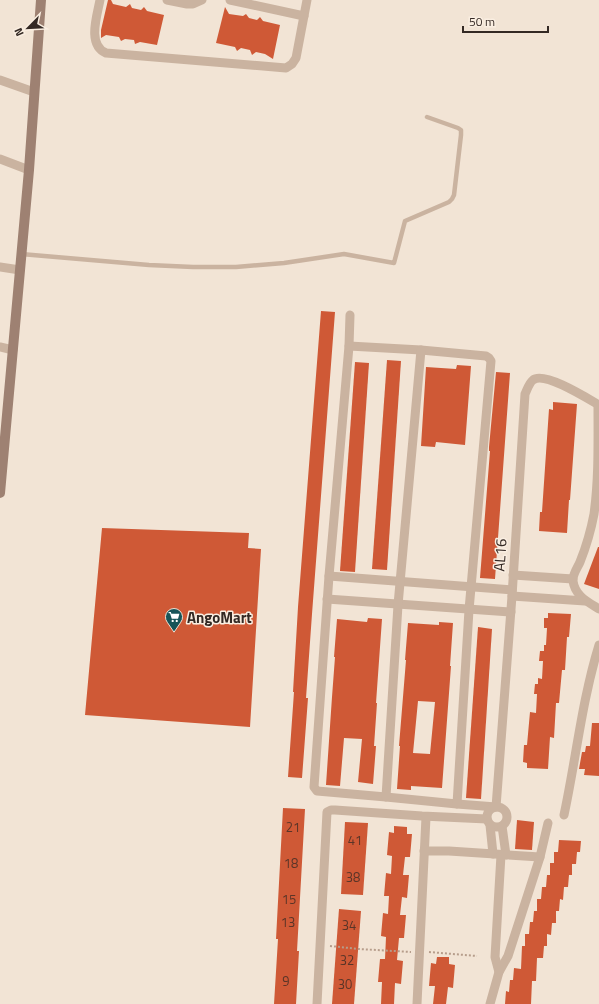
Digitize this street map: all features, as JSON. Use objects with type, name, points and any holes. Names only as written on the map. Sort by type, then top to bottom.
[{"type":"main road","points":[[0,493],[29,170],[41,0]]},
{"type":"street","points":[[100,0],[95,26],[95,37],[97,45],[106,53],[286,68],[292,64],[296,58],[307,0]]},
{"type":"street","points":[[167,0],[193,4],[202,0]]},
{"type":"street","points":[[230,0],[304,16]]},
{"type":"street","points":[[0,80],[34,92]]},
{"type":"street","points":[[0,159],[29,170]]},
{"type":"street","points":[[0,267],[20,270]]},
{"type":"street","points":[[350,316],[349,346],[327,599],[314,787],[317,791],[503,808],[507,814],[505,824],[502,826],[495,957],[499,972]]},
{"type":"street","points":[[349,346],[421,350],[486,356],[491,361],[469,610],[457,804]]},
{"type":"street","points":[[0,347],[13,350]]},
{"type":"street","points":[[386,797],[398,604],[421,350]]},
{"type":"street","name":"AL16","points":[[496,807],[511,612],[525,394],[532,380],[546,378],[555,381],[598,405]]},
{"type":"street","points":[[598,405],[599,460],[593,516],[579,566],[573,579],[576,592],[585,601],[599,609]]},
{"type":"street","points":[[513,575],[573,579]]},
{"type":"street","points":[[329,576],[471,587],[585,601]]},
{"type":"street","points":[[327,599],[511,612]]},
{"type":"street","points":[[564,815],[571,784],[587,690],[599,645]]},
{"type":"street","points":[[496,807],[487,813],[500,855]]},
{"type":"street","points":[[317,1004],[327,812],[335,810],[489,822],[496,827],[502,826]]},
{"type":"street","points":[[417,1004],[426,817]]},
{"type":"street","points":[[490,1004],[499,972],[508,956],[540,857],[548,822]]},
{"type":"street","points":[[424,850],[540,857]]},
{"type":"lane","points":[[21,254],[149,265],[185,266],[244,266],[284,263],[344,254],[394,263],[405,221],[449,202],[454,195],[461,130],[428,117]]},
{"type":"path","points":[[324,946],[414,952]]},
{"type":"path","points":[[424,951],[477,956]]},
{"type":"building","points":[[108,0],[111,0],[113,4],[126,7],[130,4],[132,8],[141,10],[144,7],[147,11],[164,15],[157,45],[140,42],[135,44],[134,40],[125,39],[121,41],[119,37],[106,35],[101,38],[101,30]]},
{"type":"building","points":[[225,7],[229,14],[243,16],[246,14],[249,18],[257,20],[260,17],[263,21],[280,25],[273,59],[265,54],[256,52],[252,55],[250,50],[241,48],[237,51],[235,47],[216,43]]},
{"type":"building","points":[[321,311],[335,312],[306,698],[308,698],[302,778],[288,777],[298,607]]},
{"type":"building","points":[[387,360],[401,361],[387,570],[372,569]]},
{"type":"building","points":[[355,362],[369,363],[355,572],[340,571]]},
{"type":"building","points":[[457,365],[471,366],[465,445],[436,442],[435,447],[421,446],[426,367],[456,369]]},
{"type":"building","points":[[496,372],[510,373],[495,579],[480,578]]},
{"type":"building","points":[[553,402],[577,404],[567,533],[539,531],[540,512],[542,512],[549,409],[553,410]]},
{"type":"building","name":"AngoMart","points":[[102,528],[249,533],[248,548],[261,549],[250,727],[85,715]]},
{"type":"building","points":[[599,547],[599,589],[584,584]]},
{"type":"building","points":[[548,613],[571,614],[569,637],[567,637],[565,670],[562,670],[559,703],[556,703],[554,738],[550,737],[548,769],[527,768],[527,763],[523,762],[524,745],[527,745],[530,712],[536,713],[537,694],[534,694],[535,684],[538,684],[538,678],[542,679],[543,661],[539,661],[540,651],[544,651],[544,645],[546,645],[547,628],[544,628],[544,618],[548,618]]},
{"type":"building","points":[[368,618],[382,619],[376,703],[374,746],[376,746],[373,784],[358,782],[362,739],[344,738],[340,786],[326,785],[337,619],[367,622]]},
{"type":"building","points":[[439,622],[453,623],[442,788],[411,786],[411,790],[397,789],[408,623],[439,625]],"holes":[[[418,701],[435,702],[430,754],[413,753]]]},
{"type":"building","points":[[478,627],[492,629],[481,799],[466,798]]},
{"type":"building","points":[[592,723],[599,723],[599,776],[584,775],[585,769],[579,769],[582,752],[585,752],[586,746],[590,746]]},
{"type":"building","points":[[283,808],[305,809],[297,951],[299,951],[296,1004],[274,1004]]},
{"type":"building","points":[[517,820],[534,822],[532,850],[515,849]]},
{"type":"building","points":[[345,822],[368,823],[363,895],[341,894]]},
{"type":"building","points":[[394,826],[407,827],[407,834],[412,834],[410,857],[405,857],[403,875],[409,875],[407,898],[402,897],[400,915],[406,915],[404,938],[399,938],[397,960],[403,961],[401,984],[395,983],[394,1004],[381,1004],[382,982],[378,982],[380,959],[385,959],[386,937],[381,936],[383,913],[388,914],[389,896],[384,896],[386,873],[391,874],[392,856],[387,855],[389,832],[394,833]]},
{"type":"building","points":[[559,840],[581,841],[580,852],[577,852],[576,864],[572,864],[572,875],[569,875],[568,887],[564,887],[563,900],[560,899],[559,911],[556,911],[556,923],[552,923],[551,935],[547,934],[547,946],[544,946],[543,958],[537,958],[536,981],[532,981],[531,1004],[505,1004],[506,991],[509,992],[510,980],[513,980],[514,968],[521,969],[522,946],[525,946],[525,934],[529,934],[530,922],[533,922],[534,911],[537,911],[537,899],[541,899],[542,887],[546,887],[547,875],[550,875],[550,863],[554,863],[554,852],[558,852]]},
{"type":"building","points":[[339,909],[361,911],[354,1004],[332,1004]]},
{"type":"building","points":[[437,957],[449,957],[449,964],[455,965],[453,988],[448,987],[446,1004],[433,1004],[435,986],[429,986],[431,963],[436,964]]},
{"type":"place","name":"AngoMart","points":[[174,632]]}]
